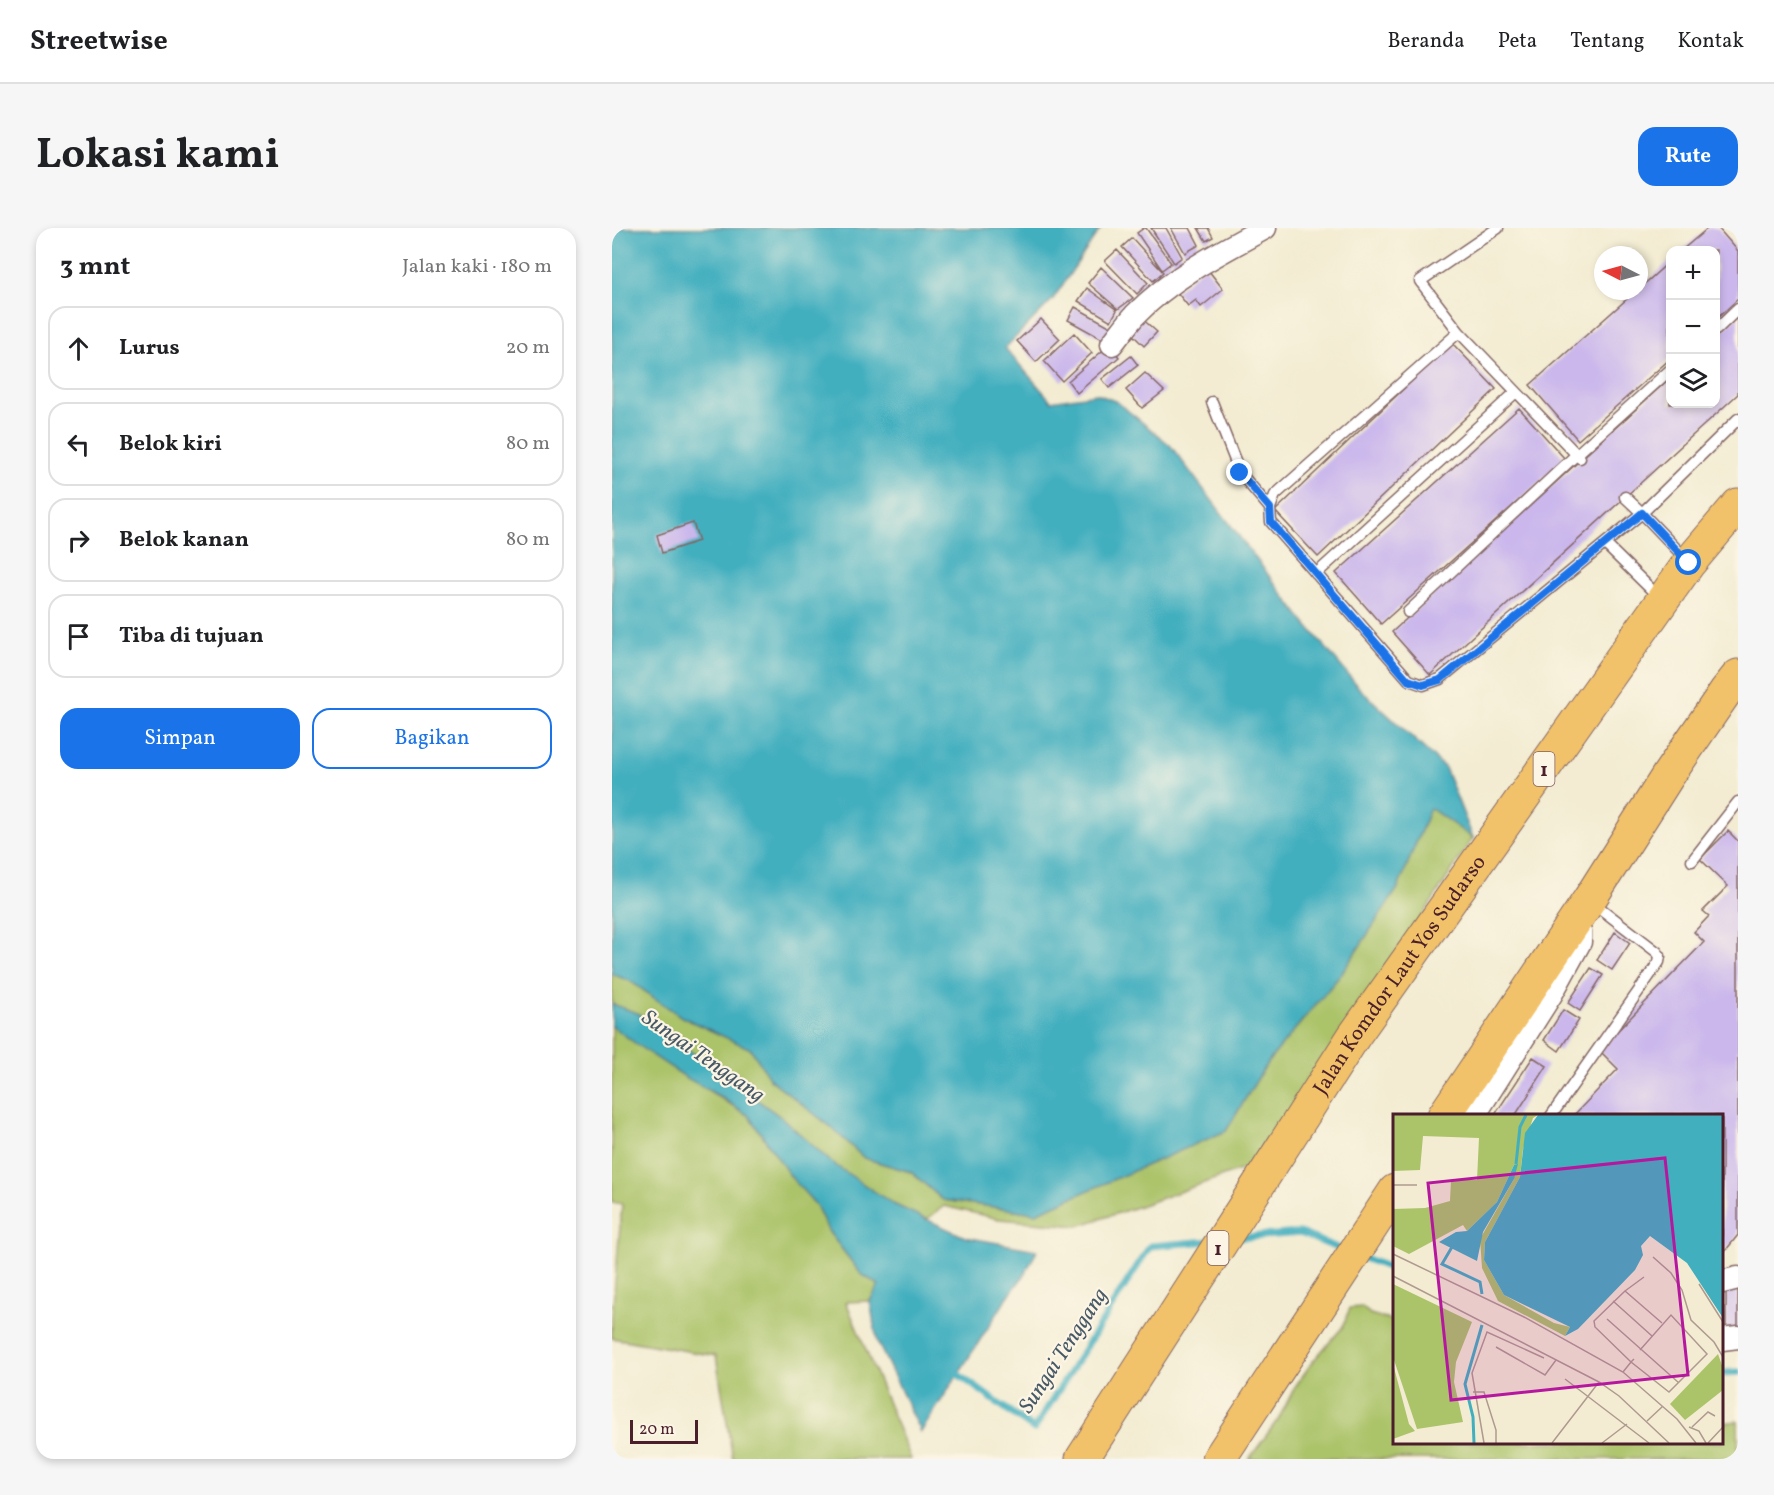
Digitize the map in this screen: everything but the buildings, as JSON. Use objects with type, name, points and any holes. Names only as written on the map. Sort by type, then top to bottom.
[{"type":"highway","name":"Jalan Komdor Laut Yos Sudarso","points":[[1082,1459],[1354,1036],[1689,563],[1738,505]]},
{"type":"highway","points":[[1445,1114],[1582,910],[1669,774],[1734,688]]},
{"type":"highway","points":[[1219,1459],[1393,1194]]},
{"type":"street","points":[[1112,344],[1134,316],[1158,294],[1206,259],[1264,228]]},
{"type":"street","points":[[1475,1114],[1552,993],[1580,942],[1582,910]]},
{"type":"street","points":[[1723,1282],[1738,1278]]},
{"type":"street","points":[[1723,1339],[1738,1337]]},
{"type":"lane","points":[[1498,228],[1420,281],[1459,332],[1579,457]]},
{"type":"lane","points":[[1720,326],[1738,309]]},
{"type":"lane","points":[[1459,332],[1275,495],[1270,508],[1271,522],[1408,680],[1423,685],[1440,680],[1642,513],[1738,419]]},
{"type":"lane","points":[[1408,612],[1666,375]]},
{"type":"lane","points":[[1316,574],[1516,392]]},
{"type":"lane","points":[[1212,402],[1240,473],[1270,508]]},
{"type":"lane","points":[[1625,497],[1689,563]]},
{"type":"lane","points":[[1605,544],[1663,601]]},
{"type":"lane","points":[[1692,861],[1738,802]]},
{"type":"lane","points":[[1552,1114],[1659,962],[1660,956],[1657,952],[1582,910]]},
{"type":"green space","points":[[1430,808],[1473,838],[1372,994],[1257,1164],[1078,1226],[999,1219],[944,1206],[926,1220],[893,1204],[832,1163],[782,1118],[637,1013],[612,1004],[612,974],[630,981],[682,1017],[751,1049],[770,1079],[831,1127],[864,1158],[911,1172],[943,1200],[1036,1213],[1226,1131],[1267,1063],[1342,973],[1398,888]]},
{"type":"green space","points":[[612,1026],[646,1051],[749,1116],[791,1177],[816,1205],[829,1232],[861,1274],[879,1285],[870,1301],[846,1302],[911,1459],[733,1459],[716,1356],[612,1338],[622,1204],[612,1202]]},
{"type":"green space","points":[[1362,1307],[1370,1314],[1393,1321],[1393,1444],[1723,1444],[1723,1423],[1738,1421],[1738,1459],[1249,1459],[1279,1418],[1295,1387],[1313,1361],[1342,1328],[1350,1308]]},
{"type":"water","points":[[612,228],[1101,228],[1053,299],[1005,348],[1051,401],[1097,394],[1117,402],[1170,445],[1301,618],[1360,689],[1445,768],[1473,838],[1430,808],[1398,888],[1342,973],[1267,1063],[1226,1131],[1036,1213],[943,1200],[911,1172],[864,1158],[831,1127],[770,1079],[751,1049],[682,1017],[630,981],[612,974]]},
{"type":"water","points":[[612,1004],[637,1013],[782,1118],[832,1163],[893,1204],[965,1237],[1037,1250],[1025,1274],[1007,1298],[921,1432],[877,1341],[870,1301],[879,1285],[861,1274],[829,1232],[816,1205],[791,1177],[749,1116],[687,1078],[612,1026]]},
{"type":"waterway","name":"Sungai Tenggang","points":[[1236,1238],[1300,1233],[1345,1251]]},
{"type":"waterway","name":"Sungai Tenggang","points":[[952,1370],[1034,1429],[1150,1246],[1210,1241]]},
{"type":"waterway","name":"Sungai Tenggang","points":[[1361,1257],[1393,1269]]},
{"type":"waterway","name":"Sungai Tenggang","points":[[1723,1373],[1738,1372]]},
{"type":"route","points":[[1240,473],[1270,508],[1271,522],[1408,680],[1423,685],[1440,680],[1642,513],[1689,563]]}]
